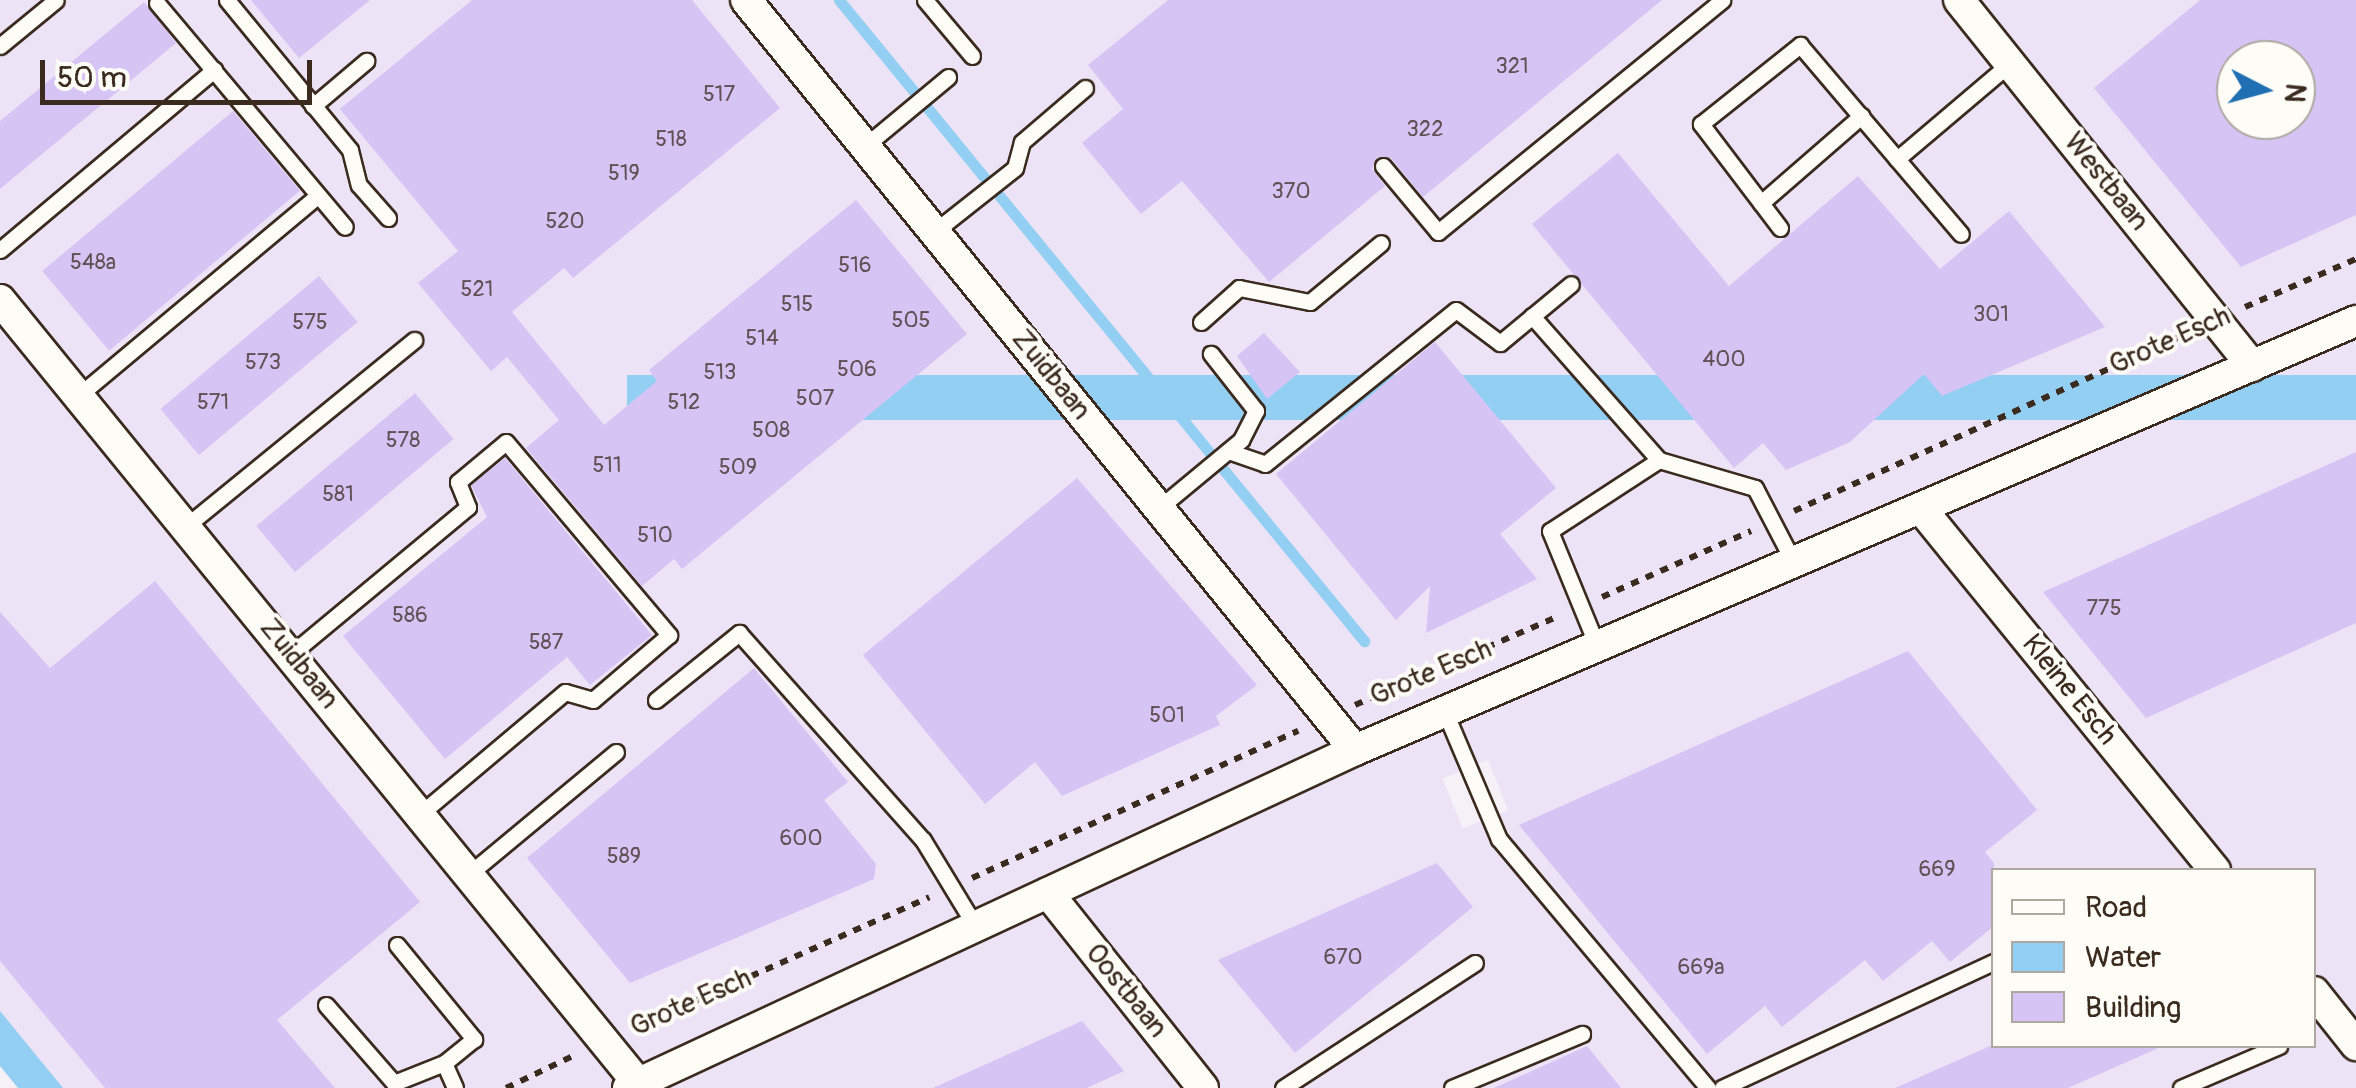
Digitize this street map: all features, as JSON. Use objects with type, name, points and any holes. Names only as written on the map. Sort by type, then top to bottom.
[{"type":"street","name":"Zuidbaan","points":[[746,0],[1355,750]]},
{"type":"street","name":"Westbaan","points":[[1958,0],[2252,366]]},
{"type":"street","name":"Zuidbaan","points":[[0,300],[604,1042],[633,1086]]},
{"type":"street","name":"Grote Esch","points":[[633,1086],[1355,750],[1923,510],[2356,320]]},
{"type":"street","name":"Kleine Esch","points":[[1923,510],[2206,868]]},
{"type":"street","name":"Oostbaan","points":[[1048,893],[1204,1088]]},
{"type":"street","points":[[2316,998],[2325,1026],[2356,1045]]},
{"type":"lane","points":[[0,46],[56,0]]},
{"type":"lane","points":[[227,0],[313,106],[388,218]]},
{"type":"lane","points":[[924,0],[972,56]]},
{"type":"lane","points":[[1383,166],[1438,232],[1722,0]]},
{"type":"lane","points":[[158,3],[345,228]]},
{"type":"lane","points":[[1780,228],[1700,124],[1800,45],[1961,234]]},
{"type":"lane","points":[[313,106],[366,62]]},
{"type":"lane","points":[[1897,158],[2010,63]]},
{"type":"lane","points":[[0,250],[214,70]]},
{"type":"lane","points":[[864,146],[948,76]]},
{"type":"lane","points":[[934,232],[1014,168],[1022,142],[1085,88]]},
{"type":"lane","points":[[1761,203],[1861,116]]},
{"type":"lane","points":[[78,396],[318,194]]},
{"type":"lane","points":[[1201,322],[1240,288],[1310,302],[1382,243]]},
{"type":"lane","points":[[1228,451],[1265,464],[1456,310],[1500,343],[1571,284]]},
{"type":"lane","points":[[1532,316],[1658,460],[1755,488],[1794,565]]},
{"type":"lane","points":[[185,527],[414,340]]},
{"type":"lane","points":[[1158,508],[1228,451],[1256,411],[1211,354]]},
{"type":"lane","points":[[291,654],[468,507],[458,482],[506,442],[669,636],[593,700],[565,692],[420,814]]},
{"type":"lane","points":[[1598,648],[1550,531],[1658,460]]},
{"type":"lane","points":[[656,700],[739,633],[812,720],[832,726],[957,885],[976,926]]},
{"type":"lane","points":[[1445,712],[1498,839],[1708,1088]]},
{"type":"lane","points":[[468,874],[616,752]]},
{"type":"lane","points":[[326,1005],[394,1083],[444,1063],[474,1039],[397,945]]},
{"type":"lane","points":[[1283,1088],[1475,963]]},
{"type":"lane","points":[[1722,1088],[1991,963]]},
{"type":"lane","points":[[1452,1088],[1582,1034]]},
{"type":"lane","points":[[2181,1088],[2274,1048]]},
{"type":"lane","points":[[444,1063],[455,1088]]},
{"type":"path","name":"Grote Esch","points":[[506,1088],[2356,258]]},
{"type":"shaded area","points":[[0,0],[2356,0],[2356,1088],[38,1088],[0,1041]]},
{"type":"water","points":[[627,375],[2356,375],[2356,420],[627,420]]},
{"type":"water","points":[[0,1011],[63,1088],[18,1088],[0,1066]]},
{"type":"pier","points":[[1488,760],[1508,810],[1463,828],[1443,778]]},
{"type":"building","points":[[251,0],[370,0],[299,58]]},
{"type":"building","points":[[472,0],[692,0],[780,108],[573,278],[564,268],[512,312],[604,425],[657,381],[649,370],[856,200],[967,334],[682,569],[674,559],[642,586],[526,448],[559,420],[507,357],[491,371],[418,283],[458,251],[340,109]]},
{"type":"building","points":[[1168,0],[1662,0],[1423,197],[1391,158],[1377,157],[1372,169],[1385,186],[1269,282],[1182,181],[1141,214],[1082,143],[1123,109],[1088,65]]},
{"type":"building","points":[[2200,0],[2356,0],[2356,215],[2241,267],[2094,88]]},
{"type":"building","points":[[144,2],[176,43],[0,189],[0,121]]},
{"type":"building","points":[[233,111],[300,191],[109,351],[42,271]]},
{"type":"building","points":[[1618,153],[1729,286],[1858,176],[1940,269],[2009,211],[2105,327],[1942,396],[1924,374],[1850,442],[1786,470],[1763,443],[1734,468],[1532,224]]},
{"type":"building","points":[[319,276],[358,322],[199,455],[160,409]]},
{"type":"building","points":[[1264,333],[1300,372],[1267,399],[1237,356]]},
{"type":"building","points":[[1435,342],[1556,488],[1500,534],[1537,579],[1426,633],[1430,586],[1396,620],[1276,474]]},
{"type":"building","points":[[415,393],[454,439],[295,572],[256,526]]},
{"type":"building","points":[[2356,452],[2356,623],[2146,718],[2043,592]]},
{"type":"building","points":[[505,458],[652,635],[590,685],[567,657],[445,759],[343,636],[487,517],[471,485]]},
{"type":"building","points":[[1077,478],[1257,685],[1216,716],[1220,725],[1062,796],[1035,762],[985,804],[863,655]]},
{"type":"building","points":[[155,581],[420,902],[277,1020],[335,1088],[105,1088],[0,961],[0,612],[50,668]]},
{"type":"building","points":[[1908,651],[2037,810],[1985,852],[1994,863],[1991,928],[1950,962],[1932,941],[1883,981],[1865,960],[1782,1027],[1765,1006],[1707,1054],[1519,825]]},
{"type":"building","points":[[754,668],[848,782],[824,800],[876,864],[874,879],[630,983],[527,858]]},
{"type":"building","points":[[1437,863],[1473,907],[1295,1053],[1218,960]]},
{"type":"building","points":[[1082,1021],[1124,1071],[1087,1088],[933,1088]]},
{"type":"building","points":[[1587,1046],[1621,1088],[1494,1088]]},
{"type":"building","points":[[1990,1046],[2158,1048],[2068,1088],[1895,1088]]},
{"type":"waterway","points":[[839,0],[1364,641]]}]
